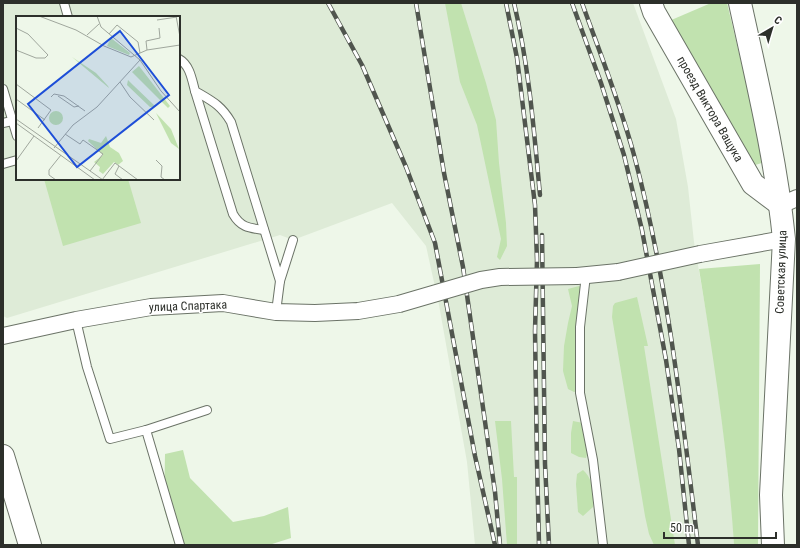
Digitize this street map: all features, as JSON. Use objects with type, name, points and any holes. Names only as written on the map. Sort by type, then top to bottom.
[{"type":"street","name":"проезд Виктора Ващука","points":[[651,3],[654,12],[753,184],[789,201]]},
{"type":"street","name":"Советская улица","points":[[740,3],[773,154],[789,201],[784,239],[771,495],[773,545]]},
{"type":"street","name":"улица Спартака","points":[[3,336],[76,320],[151,307],[223,303],[276,312],[315,313],[358,311],[400,304],[481,280],[500,277],[581,275],[618,272],[700,254],[784,239]]},
{"type":"street","points":[[3,456],[30,545]]},
{"type":"lane","points":[[64,3],[68,16]]},
{"type":"lane","points":[[180,60],[184,62],[188,68],[233,214],[239,222],[248,228],[264,230]]},
{"type":"lane","points":[[3,89],[16,133]]},
{"type":"lane","points":[[195,91],[216,103],[226,113],[231,122],[280,281]]},
{"type":"lane","points":[[3,123],[12,121]]},
{"type":"lane","points":[[3,164],[16,160]]},
{"type":"lane","points":[[276,312],[280,281],[293,240]]},
{"type":"lane","points":[[581,275],[580,393],[593,460],[603,545]]},
{"type":"lane","points":[[76,320],[87,367],[110,439],[146,430],[207,410]]},
{"type":"lane","points":[[146,430],[180,545]]},
{"type":"shaded area","points":[[3,3],[633,3],[676,119],[688,187],[694,242],[717,375],[732,506],[734,545],[475,545],[467,462],[439,305],[426,246],[392,203],[293,240],[280,235],[7,318],[3,316]]},
{"type":"green space","points":[[445,3],[461,3],[496,120],[507,246],[500,260],[497,257],[501,239],[477,125],[460,82]]},
{"type":"green space","points":[[711,3],[727,3],[765,162],[752,166],[669,21]]},
{"type":"green space","points":[[44,180],[128,180],[141,223],[63,246]]},
{"type":"green space","points":[[760,264],[758,545],[734,545],[724,441],[699,269]]},
{"type":"green space","points":[[579,286],[584,289],[579,391],[574,392],[568,389],[563,371],[564,346],[572,306],[568,289]]},
{"type":"green space","points":[[637,297],[648,346],[644,346],[675,545],[654,545],[649,534],[612,317],[613,306],[615,303]]},
{"type":"green space","points":[[495,421],[511,421],[514,477],[517,477],[517,545],[507,545],[502,479]]},
{"type":"green space","points":[[573,421],[583,423],[588,451],[586,458],[579,457],[571,453],[571,433]]},
{"type":"green space","points":[[183,450],[190,478],[233,522],[264,516],[288,507],[291,538],[269,545],[175,545],[164,509],[165,454]]},
{"type":"green space","points":[[583,470],[591,482],[594,497],[593,507],[583,516],[578,512],[576,484],[577,474]]},
{"type":"railway","points":[[328,3],[362,65],[406,167],[435,243],[475,456],[495,545]]},
{"type":"railway","points":[[416,3],[444,173],[463,267],[495,492],[500,545]]},
{"type":"railway","points":[[506,3],[517,58],[535,205],[537,260],[535,331],[539,545]]},
{"type":"railway","points":[[514,3],[524,51],[540,195]]},
{"type":"railway","points":[[572,3],[601,83],[624,155],[642,230],[666,360],[679,449],[689,545]]},
{"type":"railway","points":[[582,3],[610,78],[634,155],[646,203],[673,348],[698,545]]},
{"type":"railway","points":[[542,235],[545,464],[549,545]]}]
